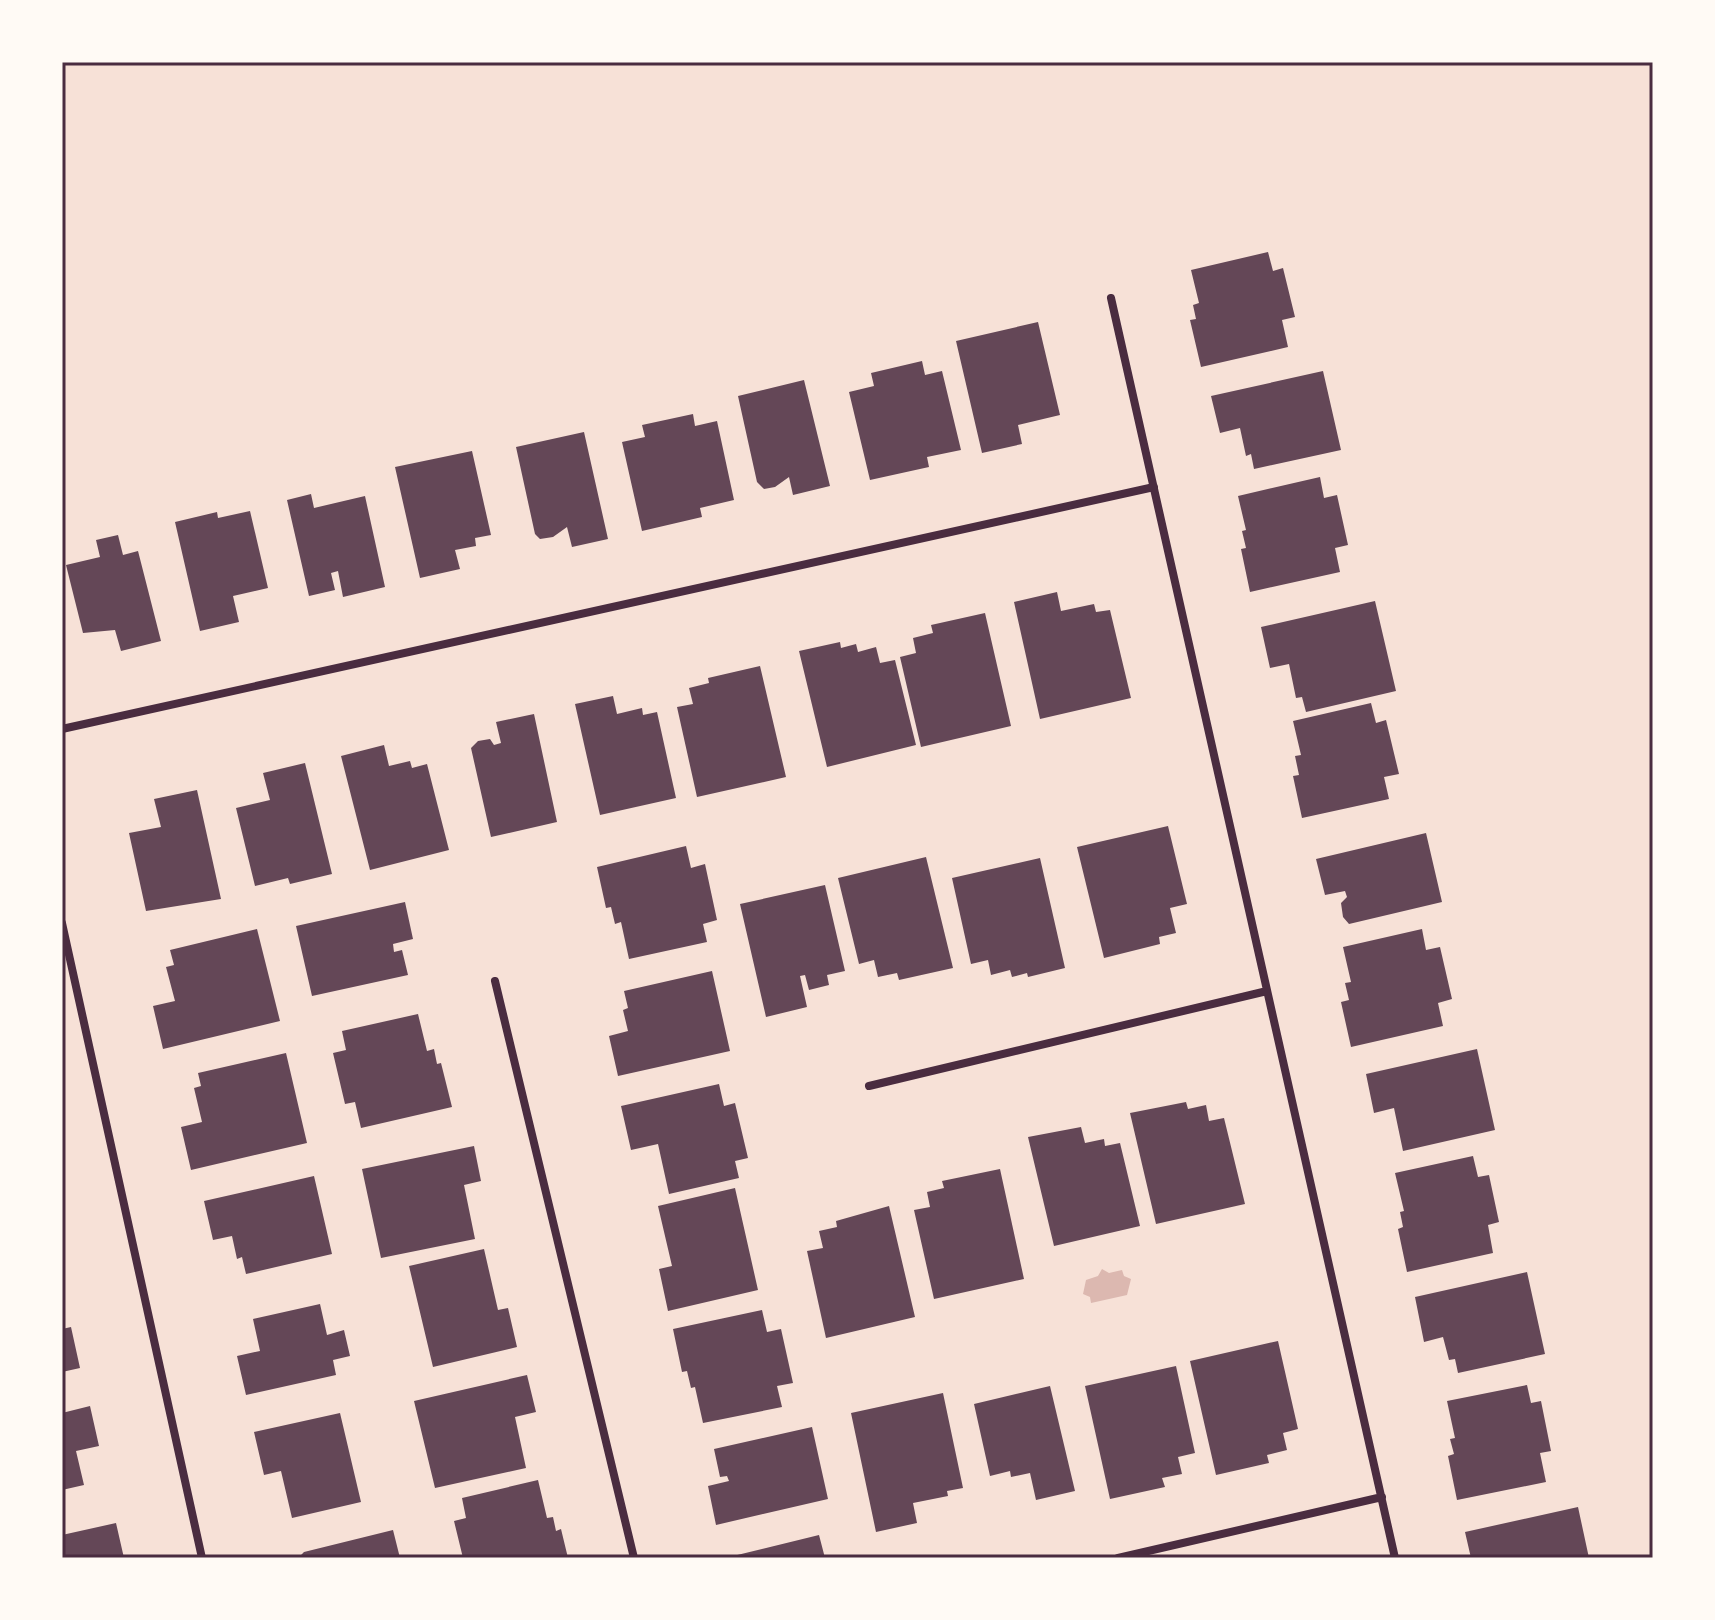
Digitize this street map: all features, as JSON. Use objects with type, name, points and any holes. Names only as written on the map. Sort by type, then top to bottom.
[{"type":"street","points":[[1111,298],[1395,1558]]},
{"type":"street","points":[[62,729],[1154,487]]},
{"type":"street","points":[[62,923],[202,1558]]},
{"type":"street","points":[[495,981],[634,1558]]},
{"type":"street","points":[[869,1086],[1267,991]]},
{"type":"street","points":[[1118,1558],[1382,1497]]},
{"type":"shaded area","points":[[1102,1269],[1109,1273],[1122,1270],[1124,1276],[1131,1279],[1127,1295],[1091,1303],[1090,1297],[1083,1294],[1086,1280],[1098,1276]]},
{"type":"building","points":[[1268,252],[1273,271],[1283,268],[1295,317],[1282,320],[1288,347],[1201,367],[1190,320],[1196,319],[1193,305],[1199,303],[1191,270]]},
{"type":"building","points":[[1038,322],[1060,415],[1018,425],[1022,444],[982,453],[956,341]]},
{"type":"building","points":[[922,361],[925,375],[942,371],[961,450],[927,457],[929,467],[870,480],[849,392],[874,386],[871,373]]},
{"type":"building","points":[[1323,371],[1341,450],[1254,469],[1251,454],[1246,456],[1240,428],[1220,433],[1211,396]]},
{"type":"building","points":[[804,380],[830,486],[793,495],[789,477],[775,487],[764,489],[757,482],[738,396]]},
{"type":"building","points":[[693,414],[695,426],[717,421],[734,500],[700,508],[702,517],[642,531],[622,442],[645,437],[642,425]]},
{"type":"building","points":[[584,432],[608,539],[572,547],[567,527],[553,537],[540,539],[535,534],[516,447]]},
{"type":"building","points":[[472,451],[491,535],[475,538],[476,546],[455,550],[460,569],[420,578],[395,467]]},
{"type":"building","points":[[1320,477],[1324,498],[1337,495],[1348,545],[1335,548],[1340,572],[1250,592],[1241,549],[1246,548],[1242,531],[1246,530],[1238,496]]},
{"type":"building","points":[[311,494],[314,508],[365,496],[385,587],[343,597],[338,571],[331,573],[335,590],[309,596],[287,500]]},
{"type":"building","points":[[250,511],[268,588],[233,596],[239,622],[200,631],[175,522],[217,512],[218,518]]},
{"type":"building","points":[[118,535],[123,555],[138,551],[161,641],[121,651],[115,630],[83,633],[66,565],[100,557],[96,540]]},
{"type":"building","points":[[1057,592],[1061,611],[1094,604],[1096,612],[1110,610],[1131,698],[1040,719],[1014,602]]},
{"type":"building","points":[[1375,601],[1396,691],[1306,712],[1302,697],[1296,698],[1289,664],[1270,668],[1261,627]]},
{"type":"building","points":[[985,613],[1011,726],[921,747],[900,657],[916,653],[913,638],[933,633],[931,625]]},
{"type":"building","points":[[840,642],[841,648],[856,644],[858,652],[876,647],[880,663],[895,660],[916,745],[827,767],[799,651]]},
{"type":"building","points":[[760,666],[786,777],[697,797],[677,707],[693,704],[689,688],[709,683],[708,678]]},
{"type":"building","points":[[613,696],[617,714],[642,708],[643,715],[657,712],[676,798],[600,815],[575,704]]},
{"type":"building","points":[[1371,703],[1376,723],[1386,720],[1399,774],[1384,777],[1389,799],[1302,818],[1293,776],[1299,775],[1295,756],[1301,755],[1293,721]]},
{"type":"building","points":[[534,714],[557,822],[491,837],[471,748],[478,741],[490,739],[494,745],[501,743],[496,722]]},
{"type":"building","points":[[384,745],[389,766],[410,761],[412,768],[427,764],[449,850],[370,870],[341,756]]},
{"type":"building","points":[[305,763],[332,874],[290,884],[288,878],[255,886],[236,808],[270,800],[263,773]]},
{"type":"building","points":[[197,790],[221,899],[146,911],[129,833],[161,827],[154,799]]},
{"type":"building","points":[[1168,826],[1187,904],[1170,908],[1176,933],[1159,937],[1160,944],[1104,958],[1077,847]]},
{"type":"building","points":[[1426,833],[1442,902],[1349,924],[1343,917],[1341,903],[1347,897],[1345,891],[1325,895],[1316,859]]},
{"type":"building","points":[[686,846],[691,868],[705,864],[717,920],[703,924],[707,942],[629,959],[621,922],[615,924],[611,907],[606,908],[597,867]]},
{"type":"building","points":[[926,857],[953,968],[899,980],[897,973],[878,977],[874,960],[859,964],[838,878]]},
{"type":"building","points":[[1040,858],[1065,968],[1028,977],[1027,973],[1012,977],[1010,970],[991,975],[988,960],[971,964],[952,878]]},
{"type":"building","points":[[825,885],[845,971],[827,975],[829,985],[809,990],[805,975],[800,976],[807,1007],[766,1017],[740,904]]},
{"type":"building","points":[[405,902],[413,939],[393,944],[394,952],[402,950],[408,975],[312,996],[296,926]]},
{"type":"building","points":[[257,929],[280,1021],[163,1049],[153,1006],[175,1001],[166,967],[174,965],[170,950]]},
{"type":"building","points":[[1422,929],[1426,950],[1440,947],[1452,999],[1438,1003],[1443,1026],[1351,1047],[1341,1002],[1349,1000],[1345,983],[1351,982],[1343,947]]},
{"type":"building","points":[[712,971],[730,1051],[618,1076],[609,1036],[628,1031],[623,1010],[628,1008],[624,991]]},
{"type":"building","points":[[418,1014],[427,1051],[434,1049],[437,1064],[441,1063],[452,1107],[361,1128],[355,1102],[345,1104],[333,1053],[346,1050],[342,1031]]},
{"type":"building","points":[[1477,1049],[1495,1130],[1403,1151],[1394,1108],[1374,1113],[1366,1074]]},
{"type":"building","points":[[286,1053],[307,1143],[191,1170],[181,1127],[202,1122],[194,1088],[201,1086],[198,1073]]},
{"type":"building","points":[[719,1084],[724,1106],[735,1103],[748,1158],[735,1161],[739,1178],[669,1194],[658,1144],[631,1150],[621,1106]]},
{"type":"building","points":[[1186,1102],[1188,1109],[1206,1105],[1209,1121],[1224,1118],[1245,1204],[1156,1224],[1130,1113]]},
{"type":"building","points":[[1081,1127],[1085,1143],[1104,1139],[1105,1146],[1120,1143],[1140,1226],[1054,1246],[1028,1137]]},
{"type":"building","points":[[474,1146],[481,1181],[464,1185],[475,1239],[381,1258],[362,1169]]},
{"type":"building","points":[[1473,1156],[1478,1177],[1489,1175],[1499,1222],[1488,1225],[1493,1253],[1407,1272],[1398,1229],[1403,1227],[1400,1212],[1404,1211],[1395,1173]]},
{"type":"building","points":[[1000,1169],[1024,1279],[934,1299],[914,1210],[930,1207],[927,1192],[944,1188],[942,1181]]},
{"type":"building","points":[[314,1176],[332,1254],[246,1274],[242,1257],[237,1259],[232,1236],[213,1240],[204,1201]]},
{"type":"building","points":[[735,1188],[758,1290],[668,1311],[659,1269],[672,1266],[658,1206]]},
{"type":"building","points":[[889,1206],[915,1317],[826,1338],[807,1251],[823,1248],[819,1231],[837,1227],[836,1221]]},
{"type":"building","points":[[484,1249],[498,1310],[508,1308],[517,1347],[433,1367],[409,1266]]},
{"type":"building","points":[[1527,1272],[1545,1354],[1458,1373],[1455,1359],[1449,1360],[1443,1337],[1424,1342],[1415,1297]]},
{"type":"building","points":[[320,1304],[327,1335],[344,1330],[350,1356],[333,1360],[336,1375],[246,1395],[237,1356],[260,1351],[253,1319]]},
{"type":"building","points":[[762,1310],[767,1332],[781,1329],[793,1383],[777,1386],[782,1407],[703,1423],[695,1387],[691,1388],[687,1371],[682,1372],[673,1329]]},
{"type":"building","points":[[71,1327],[80,1368],[62,1372],[62,1329]]},
{"type":"building","points":[[1278,1341],[1298,1429],[1283,1433],[1287,1450],[1267,1455],[1269,1463],[1216,1475],[1190,1361]]},
{"type":"building","points":[[1176,1366],[1195,1453],[1178,1457],[1182,1474],[1162,1478],[1165,1487],[1110,1499],[1085,1386]]},
{"type":"building","points":[[527,1375],[536,1412],[515,1417],[526,1468],[435,1488],[414,1401]]},
{"type":"building","points":[[1527,1385],[1531,1403],[1541,1401],[1551,1451],[1540,1453],[1546,1482],[1457,1500],[1448,1456],[1454,1454],[1450,1439],[1455,1438],[1447,1401]]},
{"type":"building","points":[[1050,1386],[1075,1491],[1036,1500],[1030,1473],[1011,1477],[1010,1471],[990,1476],[974,1404]]},
{"type":"building","points":[[943,1393],[963,1488],[947,1491],[948,1496],[913,1503],[917,1523],[876,1532],[851,1413]]},
{"type":"building","points":[[90,1406],[99,1446],[76,1451],[84,1485],[62,1490],[62,1413]]},
{"type":"building","points":[[340,1413],[361,1502],[292,1518],[281,1471],[264,1475],[254,1432]]},
{"type":"building","points":[[812,1427],[828,1499],[716,1525],[708,1486],[729,1481],[727,1476],[720,1477],[714,1449]]},
{"type":"building","points":[[538,1480],[547,1518],[553,1517],[556,1531],[561,1529],[568,1558],[463,1558],[454,1521],[466,1518],[462,1498]]},
{"type":"building","points":[[1578,1507],[1589,1558],[1471,1558],[1465,1532]]},
{"type":"building","points":[[116,1523],[124,1558],[62,1558],[62,1535]]},
{"type":"building","points":[[393,1530],[400,1558],[298,1558],[304,1552]]},
{"type":"building","points":[[819,1535],[825,1558],[729,1558],[729,1557]]}]
